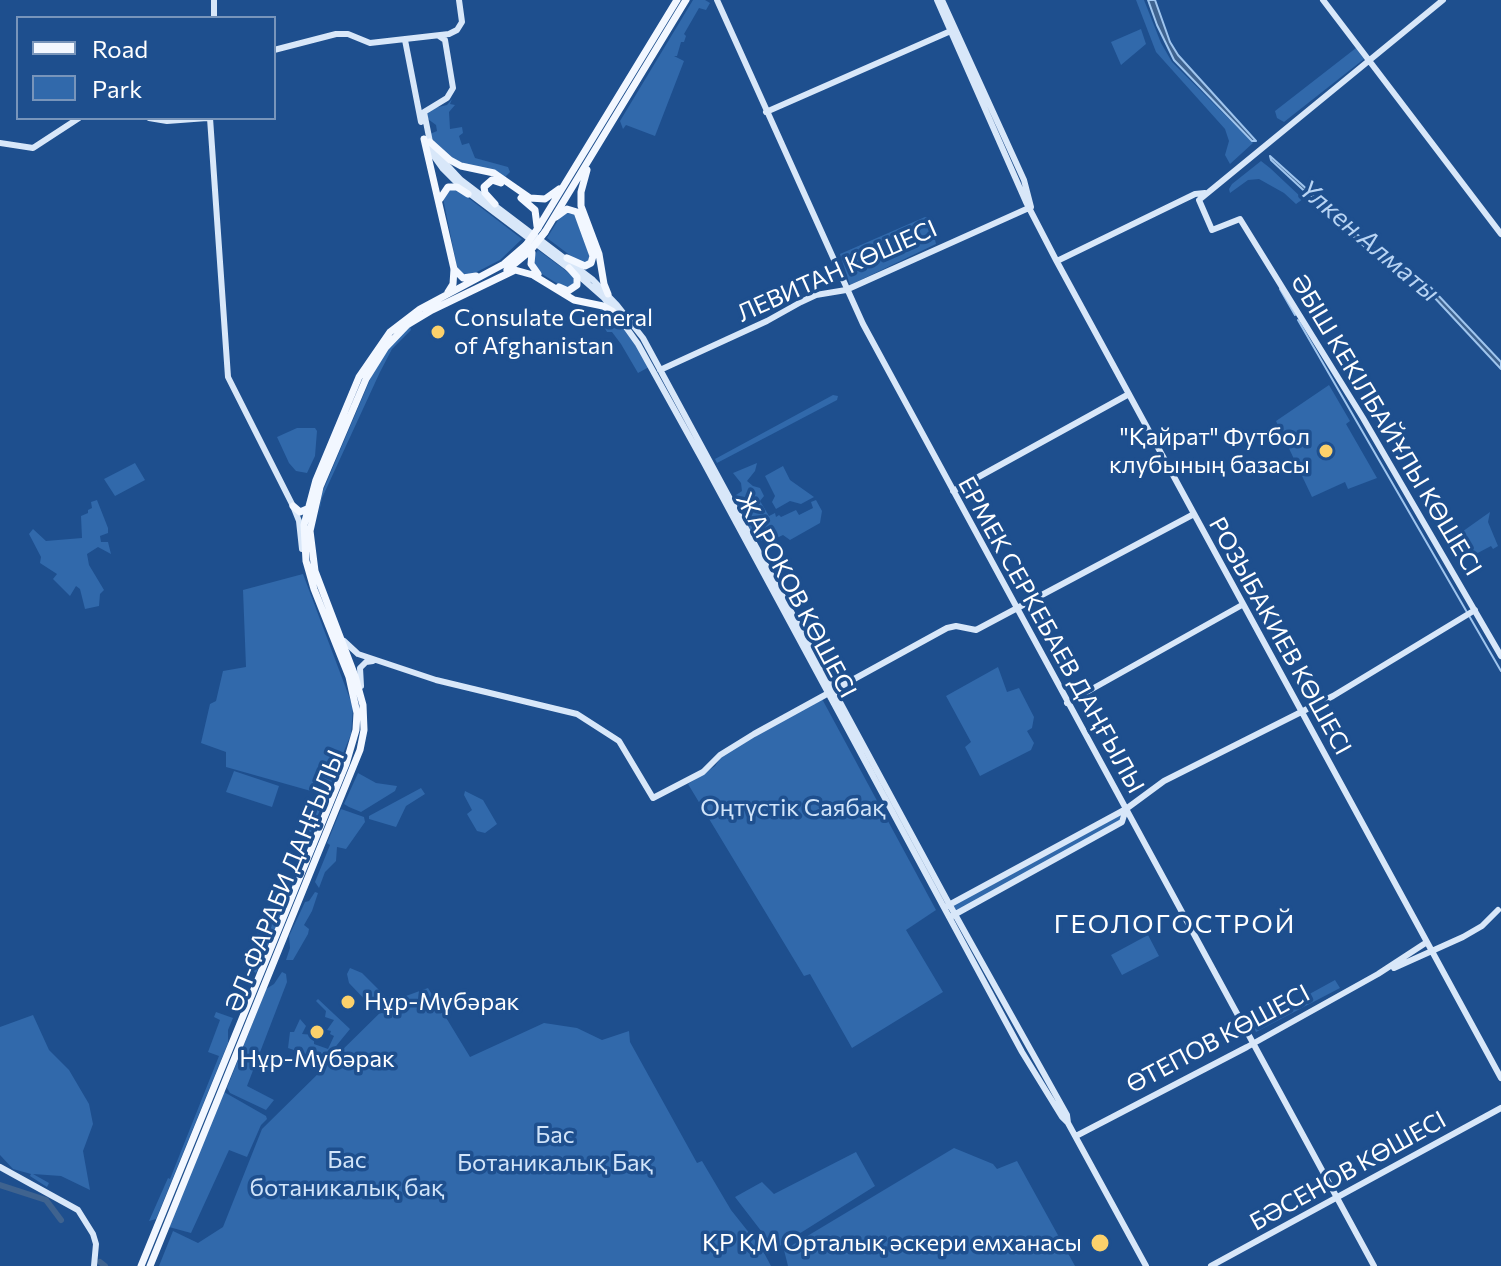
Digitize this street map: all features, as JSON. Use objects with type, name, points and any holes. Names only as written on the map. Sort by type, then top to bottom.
[{"type":"main road","points":[[538,233],[597,147],[683,2]]},
{"type":"main road","points":[[460,296],[498,276],[529,250],[566,182],[683,2]]},
{"type":"main road","points":[[427,141],[450,160],[461,166],[494,173],[530,198],[548,198],[566,182]]},
{"type":"main road","points":[[427,141],[454,269],[453,286],[443,297]]},
{"type":"main road","points":[[597,147],[583,181],[581,206],[599,254],[608,294]]},
{"type":"main road","points":[[495,204],[484,191],[486,184],[494,180],[532,207],[538,216],[538,233]]},
{"type":"main road","points":[[439,201],[448,187],[457,187],[468,194]]},
{"type":"main road","points":[[538,233],[564,211],[571,209],[577,212],[592,260],[585,266],[567,258]]},
{"type":"main road","points":[[454,269],[458,276],[467,279],[529,250]]},
{"type":"main road","points":[[529,250],[533,270],[566,291],[574,289],[578,282],[569,268]]},
{"type":"main road","name":"ӘЛ-ФАРАБИ ДАҢҒЫЛЫ","points":[[141,1266],[346,764],[356,730],[357,713],[349,677],[307,566],[303,533],[307,509],[338,425],[367,363],[398,324],[510,259]]},
{"type":"main road","points":[[460,296],[521,270],[570,298],[606,307],[625,324]]},
{"type":"main road","name":"ӘЛ-ФАРАБИ ДАҢҒЫЛЫ","points":[[150,1266],[360,750],[364,730],[363,705],[319,583],[312,554],[310,531],[316,502],[353,406],[378,357],[407,325],[460,296]]},
{"type":"main road","points":[[293,506],[300,512],[307,509]]},
{"type":"street","points":[[276,50],[342,33],[370,43],[444,38],[457,30],[462,22],[459,0]]},
{"type":"street","name":"ЕРМЕК СЕРКЕБАЕВ ДАҢҒЫЛЫ","points":[[714,0],[721,9],[846,290],[1374,1266]]},
{"type":"street","name":"РОЗЫБАКИЕВ КӨШЕСІ","points":[[941,0],[1024,180],[1030,209],[1057,261],[1501,1078]]},
{"type":"street","points":[[1323,0],[1500,231]]},
{"type":"street","points":[[1057,261],[1195,194],[1205,193],[1443,0]]},
{"type":"street","points":[[766,112],[953,28]]},
{"type":"street","points":[[427,141],[424,116],[428,108],[447,98],[453,88],[444,38]]},
{"type":"street","points":[[405,40],[427,141]]},
{"type":"street","points":[[414,88],[428,108]]},
{"type":"street","points":[[0,143],[33,148],[76,120]]},
{"type":"street","points":[[161,120],[181,120]]},
{"type":"street","points":[[209,120],[228,377],[293,506],[299,521],[307,566]]},
{"type":"street","name":"ЖАРОКОВ КӨШЕСІ","points":[[427,141],[443,169],[468,194],[569,268],[604,298],[625,324],[727,500],[946,906],[1067,1115],[1068,1123],[1146,1266]]},
{"type":"street","name":"ЖАРОКОВ КӨШЕСІ","points":[[427,141],[453,172],[567,258],[608,294],[631,321],[727,500]]},
{"type":"street","name":"ӘБІШ КЕКІЛБАЙҰЛЫ КӨШЕСІ","points":[[1205,193],[1199,200],[1212,230],[1240,219],[1268,261],[1384,452],[1471,613],[1501,656]]},
{"type":"street","name":"ЛЕВИТАН КӨШЕСІ","points":[[660,370],[808,299],[846,290],[942,245],[1030,209]]},
{"type":"street","points":[[953,491],[1129,394]]},
{"type":"street","points":[[341,638],[353,651],[379,662],[436,680],[577,714],[619,741],[653,798],[703,772],[720,755],[831,690],[947,628],[956,626],[976,630],[1194,514]]},
{"type":"street","points":[[1067,703],[1242,605]]},
{"type":"street","points":[[946,906],[1126,809],[1164,781],[1333,696],[1471,613]]},
{"type":"street","points":[[363,705],[360,668],[366,662],[379,662]]},
{"type":"street","points":[[952,916],[1122,822],[1126,809]]},
{"type":"street","points":[[1088,830],[1093,838]]},
{"type":"street","name":"ӨТЕПОВ КӨШЕСІ","points":[[1378,974],[1473,931],[1499,909]]},
{"type":"street","name":"ӨТЕПОВ КӨШЕСІ","points":[[1076,1136],[1254,1043],[1378,974],[1427,942]]},
{"type":"street","name":"БӘСЕНОВ КӨШЕСІ","points":[[1211,1266],[1501,1108]]},
{"type":"street","points":[[0,1167],[78,1210],[96,1244],[94,1266]]},
{"type":"green space","points":[[693,0],[710,3],[706,10],[699,8],[684,34],[686,36],[677,56],[674,56],[684,61],[655,136],[626,125],[623,129],[620,121]]},
{"type":"green space","points":[[1136,0],[1144,0],[1172,62],[1253,143],[1230,164],[1225,155],[1229,141],[1225,129],[1156,52]]},
{"type":"green space","points":[[1141,29],[1146,44],[1121,65],[1111,42]]},
{"type":"green space","points":[[1356,48],[1364,59],[1284,122],[1277,118],[1275,111]]},
{"type":"green space","points":[[452,99],[450,104],[455,105],[449,112],[450,129],[462,127],[463,133],[459,136],[462,145],[469,143],[475,158],[508,167],[510,172],[505,177],[451,159],[434,142],[430,134],[437,131],[436,125],[427,114],[434,108],[447,105]]},
{"type":"green space","points":[[1261,161],[1303,199],[1296,204],[1259,179],[1248,180],[1230,193],[1232,184]]},
{"type":"green space","points":[[449,190],[458,190],[522,239],[500,260],[469,276],[458,272],[443,198]]},
{"type":"green space","points":[[569,211],[575,213],[580,221],[590,259],[586,263],[579,262],[547,238],[560,217]]},
{"type":"green space","points":[[925,217],[930,218],[936,244],[850,285],[840,254]]},
{"type":"green space","points":[[538,250],[573,276],[574,287],[563,287],[537,271],[533,258]]},
{"type":"green space","points":[[602,307],[611,312],[631,337],[649,367],[638,373],[621,344],[612,332],[607,332],[597,315]]},
{"type":"green space","points":[[410,326],[411,330],[392,349],[380,372],[322,498],[318,518],[322,493],[372,375],[391,345]]},
{"type":"green space","name":"\"Қайрат\" Футбол клубының базасы","points":[[1329,385],[1350,421],[1346,424],[1377,478],[1348,489],[1345,482],[1312,497],[1276,421]]},
{"type":"green space","points":[[833,395],[838,396],[837,400],[717,463],[715,459]]},
{"type":"green space","points":[[297,428],[315,428],[317,431],[315,456],[307,473],[296,471],[289,463],[277,437]]},
{"type":"green space","points":[[135,463],[145,480],[115,496],[104,479]]},
{"type":"green space","points":[[757,463],[747,481],[760,488],[764,496],[760,501],[769,516],[775,513],[776,517],[781,517],[796,510],[799,515],[813,508],[811,502],[816,500],[822,511],[820,523],[790,540],[783,535],[766,543],[755,539],[733,497],[742,491],[741,483],[733,473]]},
{"type":"green space","points":[[783,466],[790,480],[814,497],[801,504],[790,501],[776,509],[772,502],[775,496],[765,476]]},
{"type":"green space","points":[[97,500],[108,528],[108,533],[100,536],[101,542],[108,542],[111,554],[98,547],[87,554],[89,565],[104,590],[100,594],[99,606],[85,609],[80,589],[76,586],[70,596],[53,579],[57,574],[40,563],[41,557],[29,534],[33,529],[46,541],[82,538],[81,516],[92,508],[91,502]]},
{"type":"green space","points":[[1490,512],[1488,522],[1498,546],[1493,549],[1491,546],[1472,556],[1468,554],[1459,534]]},
{"type":"green space","points":[[303,574],[353,707],[351,734],[311,832],[303,829],[318,793],[226,767],[226,752],[201,743],[210,704],[216,701],[223,671],[246,667],[243,590]]},
{"type":"green space","points":[[998,667],[1007,692],[1019,688],[1034,717],[1032,728],[1027,731],[1034,743],[1031,750],[980,776],[965,747],[971,742],[946,696]]},
{"type":"green space","name":"Оңтүстік Саябақ","points":[[821,697],[936,910],[906,930],[943,992],[852,1048],[810,974],[804,976],[688,784],[715,766],[722,756]]},
{"type":"green space","points":[[234,771],[279,786],[272,807],[226,792]]},
{"type":"green space","points":[[358,773],[376,783],[397,786],[395,791],[361,812],[349,807],[344,804]]},
{"type":"green space","points":[[421,788],[425,794],[406,806],[396,827],[369,819],[369,816]]},
{"type":"green space","points":[[465,791],[483,800],[497,824],[485,833],[477,831],[467,814],[472,810]]},
{"type":"green space","points":[[341,809],[364,817],[365,822],[346,849],[337,847],[336,861],[325,872],[319,888],[315,882]]},
{"type":"green space","points":[[1125,811],[1123,820],[957,911],[952,904]]},
{"type":"green space","points":[[280,883],[283,891],[277,907],[282,913],[256,973],[243,965]]},
{"type":"green space","points":[[315,892],[318,893],[312,911],[304,925],[309,929],[308,934],[293,960],[286,960],[290,948],[289,936],[305,902]]},
{"type":"green space","points":[[1148,935],[1159,956],[1122,975],[1111,955]]},
{"type":"green space","points":[[350,968],[362,973],[384,995],[375,1005],[370,1005],[349,983],[347,974]]},
{"type":"green space","points":[[282,972],[286,974],[287,982],[247,1086],[274,1100],[266,1110],[230,1093],[227,1088],[266,989]]},
{"type":"green space","points":[[1335,980],[1340,988],[1256,1032],[1253,1025]]},
{"type":"green space","name":"Бас ботаникалық бақ","points":[[428,988],[470,1057],[544,1023],[577,1028],[602,1040],[629,1031],[630,1042],[697,1163],[702,1161],[731,1210],[762,1249],[771,1266],[159,1266],[173,1231],[198,1243],[223,1227],[262,1129],[392,1001]]},
{"type":"green space","points":[[318,999],[350,1029],[332,1051],[320,1059],[288,1048],[290,1032],[294,1032],[300,1019],[306,1026],[302,1034],[314,1035],[314,1044],[328,1049],[334,1036],[327,1030],[334,1020],[325,1017],[326,1011],[316,1001]]},
{"type":"green space","points":[[216,1012],[233,1018],[228,1030],[228,1043],[156,1219],[149,1221],[170,1179],[219,1056],[208,1052],[220,1020],[214,1017]]},
{"type":"green space","points":[[33,1015],[49,1050],[69,1070],[89,1104],[93,1124],[83,1151],[90,1190],[61,1176],[33,1174],[49,1183],[47,1187],[31,1174],[13,1169],[0,1155],[0,1027]]},
{"type":"green space","points":[[224,1092],[267,1119],[261,1125],[247,1157],[229,1150],[191,1233],[169,1227]]},
{"type":"green space","points":[[954,1148],[993,1164],[997,1169],[1017,1161],[1075,1266],[788,1266],[784,1250]]},
{"type":"green space","points":[[856,1152],[875,1186],[775,1249],[735,1197],[762,1182],[774,1194]]},
{"type":"shaded area","points":[[1148,0],[1155,0],[1178,55],[1256,141],[1252,141],[1174,60]]},
{"type":"shaded area","points":[[1270,156],[1369,245],[1420,276],[1501,362],[1501,369],[1419,281],[1368,250]]},
{"type":"waterway","points":[[1280,289],[1295,315]]},
{"type":"waterway","points":[[1298,320],[1501,671]]},
{"type":"waterway","points":[[0,1185],[46,1200],[61,1220]]},
{"type":"waterway","points":[[100,1262],[105,1266]]},
{"type":"place","name":"Consulate General of Afghanistan","points":[[438,332]]},
{"type":"place","name":"\"Қайрат\" Футбол клубының базасы","points":[[1326,451]]},
{"type":"place","name":"Нұр-Мүбәрак","points":[[348,1002]]},
{"type":"place","name":"Нұр-Мубәрак","points":[[317,1032]]},
{"type":"place","name":"ҚР ҚМ Орталық әскери емханасы","points":[[1100,1243]]},
{"type":"district","name":"ГЕОЛОГОСТРОЙ","points":[[1175,924]]},
{"type":"water label","name":"Үлкен Алматы","points":[[1369,241]]},
{"type":"park label","name":"Бас Ботаникалық Бақ","points":[[555,1149]]}]
